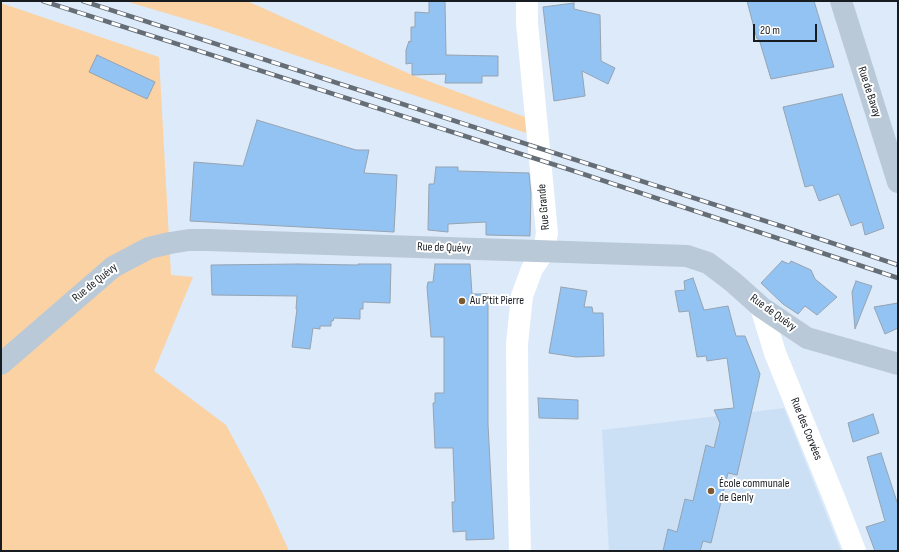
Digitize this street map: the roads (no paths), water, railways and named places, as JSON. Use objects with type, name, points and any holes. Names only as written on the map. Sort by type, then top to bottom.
[{"type":"main road","name":"Rue de Bavay","points":[[840,1],[898,182]]},
{"type":"main road","name":"Rue de Quévy","points":[[1,364],[113,267],[149,248],[170,243],[207,240],[688,256],[708,263],[733,282],[761,307],[807,338],[898,364]]},
{"type":"street","name":"Rue Grande","points":[[520,551],[517,344],[522,296],[532,269],[544,251],[547,233],[527,23],[527,1]]},
{"type":"street","name":"Rue des Corvées","points":[[761,307],[775,353],[835,500],[854,551]]},
{"type":"railway","points":[[43,1],[571,170],[898,278]]},
{"type":"railway","points":[[83,1],[898,265]]},
{"type":"place","name":"Au P'tit Pierre","points":[[462,301]]},
{"type":"place","name":"École communale de Genly","points":[[711,491]]}]
